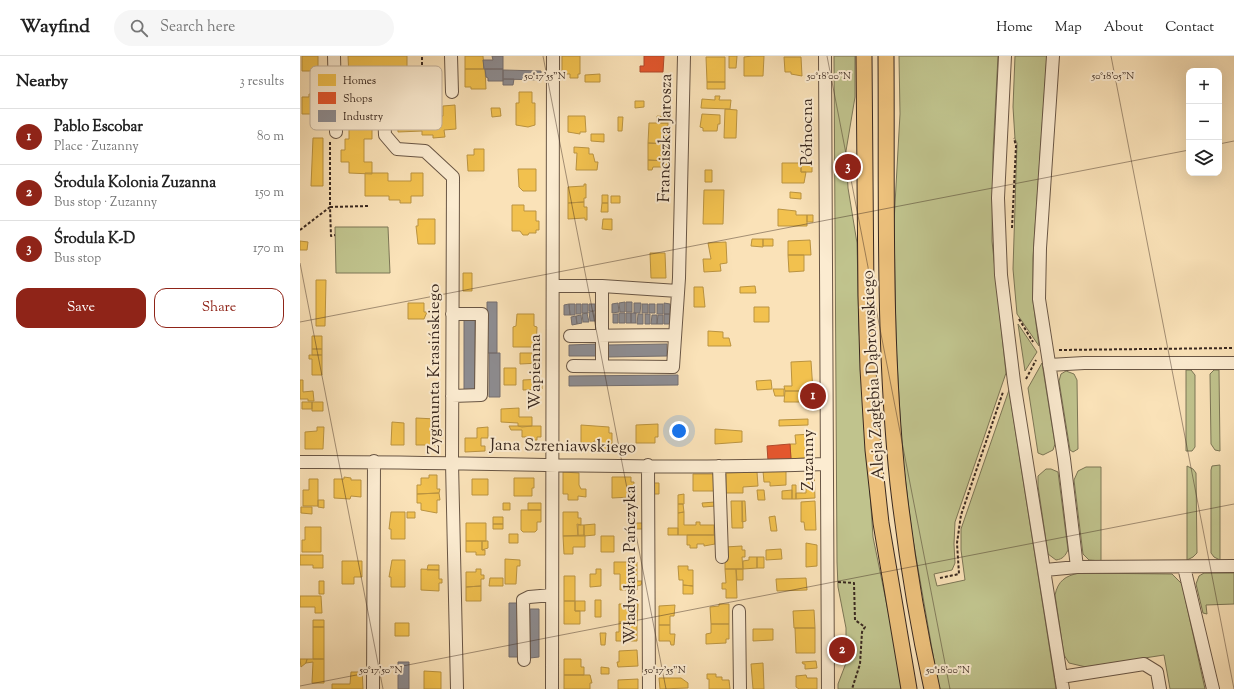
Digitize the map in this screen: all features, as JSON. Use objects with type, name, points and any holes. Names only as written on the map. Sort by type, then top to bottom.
[{"type":"main road","name":"Aleja Zagłębia Dąbrowskiego","points":[[864,56],[866,282],[868,369],[873,450],[882,530],[909,689]]},
{"type":"main road","name":"Aleja Zagłębia Dąbrowskiego","points":[[886,56],[888,295],[898,484],[911,579],[932,689]]},
{"type":"street","points":[[334,56],[334,66]]},
{"type":"street","points":[[451,56],[452,92]]},
{"type":"street","name":"Wapienna","points":[[552,56],[552,689]]},
{"type":"street","name":"Franciszka Jarosza","points":[[602,366],[672,367],[678,291],[681,221],[684,56]]},
{"type":"street","name":"Północna","points":[[825,56],[825,184]]},
{"type":"street","points":[[1004,56],[998,198],[1001,275],[1014,382],[1062,683],[1144,664],[1157,672],[1160,689]]},
{"type":"street","points":[[1054,56],[1040,248],[1039,300],[1064,459],[1078,567]]},
{"type":"street","name":"Zygmunta Krasińskiego","points":[[385,130],[385,136],[397,149],[425,151],[453,177],[452,463],[457,689]]},
{"type":"street","name":"Zuzanny","points":[[825,184],[828,689]]},
{"type":"street","points":[[553,286],[602,286],[678,291]]},
{"type":"street","points":[[573,366],[602,366],[602,286]]},
{"type":"street","points":[[452,314],[482,314],[481,395],[452,396]]},
{"type":"street","points":[[570,336],[675,335]]},
{"type":"street","points":[[1050,365],[1234,363]]},
{"type":"street","name":"Jana Szreniawskiego","points":[[300,462],[719,466],[826,464]]},
{"type":"street","points":[[373,689],[374,462]]},
{"type":"street","name":"Władysława Pańczyka","points":[[648,465],[649,689]]},
{"type":"street","points":[[719,466],[722,557]]},
{"type":"street","points":[[1045,570],[1078,567],[1234,566]]},
{"type":"street","points":[[1184,567],[1212,689]]},
{"type":"street","points":[[524,660],[523,600],[529,597],[552,595]]},
{"type":"street","points":[[739,612],[740,689]]},
{"type":"path","points":[[422,56],[422,65]]},
{"type":"path","points":[[335,236],[331,236],[330,138],[336,132]]},
{"type":"path","points":[[1012,228],[1016,146],[1013,132]]},
{"type":"path","points":[[832,170],[850,170]]},
{"type":"path","points":[[300,230],[330,207],[368,206]]},
{"type":"path","points":[[1017,317],[1036,346]]},
{"type":"path","points":[[1023,372],[1024,380]]},
{"type":"path","points":[[940,578],[959,574],[957,543],[962,515],[1004,390]]},
{"type":"path","points":[[852,689],[860,664],[862,632],[865,627]]},
{"type":"green space","points":[[834,56],[855,56],[855,97],[846,151],[848,188],[857,243],[859,329],[873,537],[904,689],[838,689],[838,684],[846,663],[846,628],[838,587],[837,562]]},
{"type":"green space","points":[[899,56],[998,56],[993,153],[992,241],[1006,373],[955,522],[955,563],[952,570],[934,574],[937,586],[965,580],[961,550],[961,529],[1009,390],[1056,689],[939,689],[912,534],[902,452],[896,344],[894,222],[900,114]]},
{"type":"green space","points":[[1015,56],[1047,56],[1033,258],[1033,301],[1039,346],[1017,314],[1013,269],[1017,143],[1015,139],[1013,107]]},
{"type":"green space","points":[[335,227],[388,227],[390,273],[336,273]]},
{"type":"green space","points":[[1018,324],[1037,352],[1025,371]]},
{"type":"green space","points":[[1042,363],[1055,444],[1053,450],[1043,455],[1038,453],[1028,388]]},
{"type":"green space","points":[[1186,370],[1191,370],[1195,375],[1195,447],[1192,451],[1186,451]]},
{"type":"green space","points":[[1214,370],[1219,370],[1220,451],[1215,450],[1211,444],[1210,374]]},
{"type":"green space","points":[[1066,371],[1074,374],[1077,380],[1078,449],[1073,452],[1070,450],[1059,381],[1061,374]]},
{"type":"green space","points":[[1220,465],[1220,560],[1214,557],[1211,553],[1211,470],[1212,466]]},
{"type":"green space","points":[[1187,466],[1193,469],[1196,473],[1197,553],[1187,560]]},
{"type":"green space","points":[[1086,467],[1101,467],[1101,561],[1089,560],[1083,554],[1074,480],[1078,471]]},
{"type":"green space","points":[[1046,469],[1051,469],[1058,472],[1068,550],[1064,557],[1056,560],[1048,554],[1038,486],[1038,476]]},
{"type":"green space","points":[[1079,573],[1172,574],[1182,584],[1205,689],[1170,689],[1164,655],[1086,667],[1069,663],[1064,655],[1055,595],[1058,586],[1063,580]]},
{"type":"green space","points":[[1204,573],[1234,573],[1234,604],[1206,605],[1207,614],[1203,613],[1196,584],[1199,576]]},
{"type":"building: Homes","points":[[302,56],[318,56],[318,66],[310,66],[310,71],[302,71]]},
{"type":"building: Homes","points":[[348,56],[407,56],[407,66],[348,66]]},
{"type":"building: Homes","points":[[465,56],[483,56],[484,69],[465,69]]},
{"type":"building: Homes","points":[[562,56],[580,56],[580,74],[578,74],[578,78],[570,78],[570,74],[562,74]]},
{"type":"building: Homes","points":[[729,56],[737,56],[736,68],[729,68]]},
{"type":"building: Homes","points":[[764,56],[763,76],[744,76],[744,57]]},
{"type":"building: Homes","points":[[706,57],[725,57],[725,82],[707,82]]},
{"type":"building: Homes","points":[[784,57],[801,57],[802,76],[791,74],[791,72],[785,72]]},
{"type":"building: Homes","points":[[465,69],[485,69],[486,89],[471,89],[471,87],[465,87]]},
{"type":"building: Homes","points":[[600,74],[600,82],[585,82],[585,75]]},
{"type":"building: Homes","points":[[707,82],[725,82],[725,89],[707,89]]},
{"type":"building: Homes","points":[[519,92],[532,92],[532,103],[535,103],[535,125],[528,127],[516,125],[516,103],[519,103]]},
{"type":"building: Homes","points":[[310,94],[310,114],[302,114],[302,97],[309,97]]},
{"type":"building: Homes","points":[[715,96],[720,96],[719,100],[731,100],[730,109],[701,108],[702,99],[715,100]]},
{"type":"building: Homes","points":[[635,101],[644,101],[644,107],[635,108]]},
{"type":"building: Homes","points":[[455,105],[456,129],[444,130],[445,137],[433,138],[433,135],[422,135],[422,131],[398,132],[398,130],[442,130],[443,106]]},
{"type":"building: Homes","points":[[491,108],[500,108],[501,116],[492,117]]},
{"type":"building: Homes","points":[[725,109],[737,110],[736,138],[724,138]]},
{"type":"building: Homes","points":[[702,114],[720,115],[720,124],[718,124],[717,131],[703,131],[703,128],[700,127]]},
{"type":"building: Homes","points":[[568,116],[585,116],[586,132],[580,132],[580,134],[568,132]]},
{"type":"building: Homes","points":[[657,116],[668,117],[668,123],[657,123]]},
{"type":"building: Homes","points":[[618,117],[623,117],[622,131],[618,131]]},
{"type":"building: Homes","points":[[649,123],[668,123],[668,139],[670,140],[670,144],[648,143]]},
{"type":"building: Homes","points":[[349,130],[372,130],[372,139],[364,139],[364,162],[372,162],[372,174],[349,173],[349,162],[341,162],[341,150],[345,150],[345,139],[349,139]]},
{"type":"building: Homes","points":[[591,134],[604,134],[604,142],[591,141]]},
{"type":"building: Homes","points":[[313,138],[323,138],[323,186],[311,186]]},
{"type":"building: Homes","points":[[648,143],[670,144],[669,148],[667,148],[667,161],[648,160]]},
{"type":"building: Homes","points":[[574,147],[589,148],[589,154],[593,154],[595,162],[598,162],[597,170],[576,170],[577,153],[574,153]]},
{"type":"building: Homes","points":[[474,149],[484,149],[484,171],[468,171],[467,155],[474,155]]},
{"type":"building: Homes","points":[[648,160],[667,161],[667,167],[653,167],[652,170],[648,170]]},
{"type":"building: Homes","points":[[782,163],[801,163],[801,172],[806,172],[804,183],[782,183]]},
{"type":"building: Homes","points":[[801,163],[812,163],[812,172],[801,172]]},
{"type":"building: Homes","points":[[518,169],[536,169],[536,191],[523,191],[519,187]]},
{"type":"building: Homes","points":[[705,170],[712,170],[712,182],[705,182]]},
{"type":"building: Homes","points":[[365,173],[388,173],[388,181],[411,181],[411,173],[423,173],[423,196],[411,196],[411,203],[400,203],[400,200],[389,200],[389,196],[365,196]]},
{"type":"building: Homes","points":[[584,184],[586,184],[586,198],[584,198],[584,202],[568,203],[568,187],[584,186]]},
{"type":"building: Homes","points":[[704,190],[724,190],[723,224],[703,224]]},
{"type":"building: Homes","points":[[790,192],[801,193],[801,199],[790,198]]},
{"type":"building: Homes","points":[[602,195],[608,195],[608,203],[602,203]]},
{"type":"building: Homes","points":[[611,196],[620,196],[620,203],[611,203]]},
{"type":"building: Homes","points":[[584,202],[584,207],[587,207],[587,220],[585,220],[585,218],[568,219],[568,203]]},
{"type":"building: Homes","points":[[602,203],[608,203],[608,212],[601,212]]},
{"type":"building: Homes","points":[[512,205],[524,205],[524,211],[536,211],[536,221],[539,221],[539,230],[536,230],[536,233],[523,235],[520,231],[512,231]]},
{"type":"building: Homes","points":[[778,209],[796,211],[796,215],[807,215],[807,226],[778,226]]},
{"type":"building: Homes","points":[[807,215],[813,215],[813,222],[807,222]]},
{"type":"building: Homes","points":[[418,219],[435,219],[435,244],[418,244],[416,226],[418,226]]},
{"type":"building: Homes","points":[[603,219],[612,219],[612,230],[602,229]]},
{"type":"building: Homes","points":[[752,239],[763,239],[763,247],[751,246]]},
{"type":"building: Homes","points":[[763,239],[773,239],[773,246],[763,246]]},
{"type":"building: Homes","points":[[810,240],[811,255],[788,255],[788,241]]},
{"type":"building: Homes","points":[[300,241],[308,242],[307,250],[300,250]]},
{"type":"building: Homes","points":[[726,242],[727,263],[720,264],[721,271],[704,272],[703,259],[711,259],[708,243]]},
{"type":"building: Homes","points":[[650,253],[665,253],[666,278],[651,278]]},
{"type":"building: Homes","points":[[788,255],[804,255],[804,271],[789,272]]},
{"type":"building: Homes","points":[[463,273],[472,273],[472,291],[463,291]]},
{"type":"building: Homes","points":[[316,280],[326,280],[325,326],[316,326]]},
{"type":"building: Homes","points":[[755,286],[756,293],[740,293],[740,287]]},
{"type":"building: Homes","points":[[694,287],[703,287],[705,307],[694,307]]},
{"type":"building: Homes","points":[[408,303],[424,303],[424,312],[427,312],[424,319],[408,319]]},
{"type":"building: Homes","points":[[754,307],[769,307],[769,322],[754,322]]},
{"type":"building: Homes","points":[[517,314],[534,314],[534,326],[537,327],[536,347],[513,347],[513,327],[516,326]]},
{"type":"building: Homes","points":[[708,331],[723,332],[723,338],[729,338],[731,346],[708,346]]},
{"type":"building: Homes","points":[[312,336],[322,336],[322,349],[312,349]]},
{"type":"building: Homes","points":[[312,349],[322,349],[322,355],[312,355]]},
{"type":"building: Homes","points":[[520,353],[540,353],[540,363],[520,364]]},
{"type":"building: Homes","points":[[309,355],[322,355],[322,375],[312,375],[312,359],[309,359]]},
{"type":"building: Homes","points":[[811,361],[813,391],[785,391],[784,386],[792,386],[791,362]]},
{"type":"building: Homes","points":[[504,368],[516,368],[516,385],[504,385]]},
{"type":"building: Homes","points":[[542,379],[542,389],[523,390],[523,380]]},
{"type":"building: Homes","points":[[300,380],[303,380],[303,392],[313,391],[314,401],[300,399]]},
{"type":"building: Homes","points":[[771,380],[772,389],[757,390],[756,381]]},
{"type":"building: Homes","points":[[773,389],[784,389],[784,396],[775,396]]},
{"type":"building: Homes","points":[[785,391],[813,391],[813,402],[784,402]]},
{"type":"building: Homes","points":[[302,402],[312,402],[312,409],[302,409]]},
{"type":"building: Homes","points":[[312,402],[323,402],[323,411],[312,411]]},
{"type":"building: Homes","points":[[519,408],[519,417],[532,417],[532,426],[522,427],[518,426],[518,423],[501,422],[501,409]]},
{"type":"building: Homes","points":[[416,418],[436,419],[435,445],[416,445]]},
{"type":"building: Homes","points":[[808,419],[808,425],[779,426],[779,420]]},
{"type":"building: Homes","points":[[392,422],[404,423],[404,445],[391,445]]},
{"type":"building: Homes","points":[[658,424],[658,437],[655,437],[655,443],[636,443],[636,425]]},
{"type":"building: Homes","points":[[581,425],[609,427],[609,433],[612,433],[612,451],[599,451],[599,441],[594,441],[594,443],[581,443]]},
{"type":"building: Homes","points":[[509,426],[541,426],[541,437],[537,437],[537,440],[528,440],[528,437],[522,437],[522,430],[511,430]]},
{"type":"building: Homes","points":[[317,427],[324,427],[323,449],[305,449],[305,432],[317,431]]},
{"type":"building: Homes","points":[[488,427],[488,438],[481,438],[481,446],[485,446],[485,451],[465,452],[465,438],[477,438],[477,428]]},
{"type":"building: Homes","points":[[715,429],[742,431],[742,442],[715,444]]},
{"type":"building: Homes","points":[[812,434],[814,457],[791,459],[790,444],[796,444],[795,435]]},
{"type":"building: Homes","points":[[806,470],[814,470],[815,498],[796,499],[796,493],[806,493]]},
{"type":"building: Homes","points":[[763,471],[786,471],[786,485],[770,486],[770,482],[764,482]]},
{"type":"building: Homes","points":[[563,472],[579,473],[579,485],[581,489],[586,489],[586,497],[578,496],[578,500],[568,500],[568,494],[563,494]]},
{"type":"building: Homes","points":[[757,472],[758,486],[743,487],[743,493],[726,493],[726,473]]},
{"type":"building: Homes","points":[[693,474],[714,474],[715,491],[693,491]]},
{"type":"building: Homes","points":[[429,475],[437,475],[437,489],[440,489],[439,493],[417,494],[417,485],[421,485],[421,478],[429,478]]},
{"type":"building: Homes","points":[[344,477],[351,478],[351,480],[361,480],[361,497],[351,496],[350,499],[334,498],[334,479],[344,479]]},
{"type":"building: Homes","points":[[612,477],[631,477],[631,482],[634,482],[634,490],[631,490],[631,497],[612,498]]},
{"type":"building: Homes","points":[[514,478],[534,478],[532,496],[514,496]]},
{"type":"building: Homes","points":[[309,479],[318,479],[318,506],[303,506],[303,490],[309,490]]},
{"type":"building: Homes","points":[[472,479],[488,479],[488,495],[472,495]]},
{"type":"building: Homes","points":[[654,483],[659,483],[659,494],[653,494]]},
{"type":"building: Homes","points":[[792,485],[796,485],[796,499],[792,499]]},
{"type":"building: Homes","points":[[757,490],[764,490],[765,500],[758,500]]},
{"type":"building: Homes","points":[[792,490],[792,499],[782,499],[782,491]]},
{"type":"building: Homes","points":[[439,493],[440,500],[437,500],[437,513],[421,510],[421,503],[417,503],[417,494]]},
{"type":"building: Homes","points":[[684,494],[684,504],[678,504],[678,495]]},
{"type":"building: Homes","points":[[318,500],[324,500],[324,508],[318,507]]},
{"type":"building: Homes","points":[[731,501],[742,501],[743,528],[732,528]]},
{"type":"building: Homes","points":[[742,501],[745,501],[746,521],[742,522]]},
{"type":"building: Homes","points":[[815,501],[816,530],[805,530],[804,522],[801,522],[801,502]]},
{"type":"building: Homes","points":[[715,502],[716,506],[703,507],[702,503]]},
{"type":"building: Homes","points":[[503,503],[510,503],[510,510],[503,510]]},
{"type":"building: Homes","points":[[528,503],[541,503],[541,510],[528,510]]},
{"type":"building: Homes","points":[[678,504],[683,504],[684,512],[678,513]]},
{"type":"building: Homes","points":[[301,507],[312,507],[312,514],[301,513]]},
{"type":"building: Homes","points":[[521,510],[541,510],[541,522],[537,522],[537,530],[535,532],[523,532],[521,530]]},
{"type":"building: Homes","points":[[391,512],[405,512],[405,539],[391,539],[391,529],[389,529]]},
{"type":"building: Homes","points":[[407,512],[415,512],[415,518],[407,518]]},
{"type":"building: Homes","points":[[563,512],[578,512],[578,518],[581,518],[581,525],[577,524],[578,536],[563,536]]},
{"type":"building: Homes","points":[[684,512],[684,525],[696,525],[696,522],[700,522],[700,525],[714,525],[714,535],[678,535],[678,513]]},
{"type":"building: Homes","points":[[775,516],[777,531],[771,531],[769,517]]},
{"type":"building: Homes","points":[[493,517],[503,517],[503,524],[493,524]]},
{"type":"building: Homes","points":[[466,523],[486,523],[486,541],[466,541]]},
{"type":"building: Homes","points":[[634,523],[643,523],[643,529],[635,529]]},
{"type":"building: Homes","points":[[493,524],[503,524],[503,529],[493,529]]},
{"type":"building: Homes","points":[[595,524],[595,535],[584,536],[584,525]]},
{"type":"building: Homes","points":[[578,525],[584,525],[584,536],[578,536]]},
{"type":"building: Homes","points":[[305,527],[321,527],[321,552],[302,552],[302,540],[305,540]]},
{"type":"building: Homes","points":[[668,528],[678,528],[678,535],[668,535]]},
{"type":"building: Homes","points":[[509,534],[518,534],[518,543],[509,543]]},
{"type":"building: Homes","points":[[585,535],[585,547],[573,547],[573,554],[564,554],[563,536]]},
{"type":"building: Homes","points":[[687,535],[715,535],[715,544],[704,546],[704,544],[697,544],[697,548],[690,548],[690,545],[687,545]]},
{"type":"building: Homes","points":[[601,536],[614,536],[614,552],[601,552]]},
{"type":"building: Homes","points":[[466,541],[482,541],[482,550],[485,550],[485,555],[476,555],[476,552],[466,552]]},
{"type":"building: Homes","points":[[482,541],[488,541],[488,548],[482,550]]},
{"type":"building: Homes","points":[[806,543],[817,545],[817,566],[806,567]]},
{"type":"building: Homes","points":[[742,546],[742,550],[745,550],[745,557],[742,557],[743,569],[725,569],[725,547]]},
{"type":"building: Homes","points":[[781,549],[782,559],[766,560],[766,550]]},
{"type":"building: Homes","points":[[300,555],[323,555],[323,568],[313,568],[313,565],[300,565]]},
{"type":"building: Homes","points":[[749,557],[757,557],[757,568],[743,569],[743,561],[749,560]]},
{"type":"building: Homes","points":[[757,557],[764,557],[764,568],[757,568]]},
{"type":"building: Homes","points":[[505,559],[520,560],[520,566],[517,566],[516,584],[505,584]]},
{"type":"building: Homes","points":[[392,560],[405,560],[405,587],[391,587],[391,577],[389,577]]},
{"type":"building: Homes","points":[[628,560],[628,562],[637,562],[637,581],[642,581],[641,585],[637,586],[637,590],[620,590],[620,574],[614,574],[614,562],[626,562]]},
{"type":"building: Homes","points":[[342,561],[362,561],[362,577],[354,577],[354,584],[342,584]]},
{"type":"building: Homes","points":[[428,565],[439,565],[439,570],[427,570]]},
{"type":"building: Homes","points":[[678,566],[688,566],[688,570],[693,570],[693,586],[683,585],[683,580],[679,580]]},
{"type":"building: Homes","points":[[421,569],[439,570],[439,579],[442,579],[442,583],[439,583],[439,591],[421,590]]},
{"type":"building: Homes","points":[[476,569],[481,569],[481,575],[484,575],[484,579],[481,579],[481,586],[466,587],[466,572],[476,572]]},
{"type":"building: Homes","points":[[596,569],[601,569],[601,586],[590,587],[590,574],[596,574]]},
{"type":"building: Homes","points":[[725,569],[736,569],[737,598],[726,598],[726,589],[722,589],[722,583],[726,583]]},
{"type":"building: Homes","points":[[736,569],[743,569],[743,580],[737,580]]},
{"type":"building: Homes","points":[[564,576],[575,576],[575,601],[564,601]]},
{"type":"building: Homes","points":[[490,578],[503,578],[503,586],[489,586]]},
{"type":"building: Homes","points":[[806,578],[807,590],[777,591],[776,579]]},
{"type":"building: Homes","points":[[319,581],[324,581],[324,594],[319,594]]},
{"type":"building: Homes","points":[[683,585],[693,586],[693,594],[683,594]]},
{"type":"building: Homes","points":[[481,586],[481,601],[466,601],[466,587]]},
{"type":"building: Homes","points":[[300,596],[321,596],[322,613],[315,613],[315,607],[300,607]]},
{"type":"building: Homes","points":[[595,600],[601,600],[601,617],[595,617]]},
{"type":"building: Homes","points":[[564,601],[575,601],[575,611],[580,611],[580,624],[564,624]]},
{"type":"building: Homes","points":[[575,601],[585,601],[585,611],[575,611]]},
{"type":"building: Homes","points":[[628,602],[638,604],[637,623],[619,622],[619,604],[628,604]]},
{"type":"building: Homes","points":[[719,604],[729,604],[729,624],[711,624],[710,607],[719,606]]},
{"type":"building: Homes","points":[[675,605],[674,616],[670,616],[670,625],[659,625],[659,606]]},
{"type":"building: Homes","points":[[814,610],[815,628],[794,628],[793,611]]},
{"type":"building: Homes","points":[[313,620],[324,620],[324,627],[313,627]]},
{"type":"building: Homes","points":[[619,622],[637,623],[637,641],[616,641],[616,632],[619,632]]},
{"type":"building: Homes","points":[[395,623],[409,623],[409,636],[395,636]]},
{"type":"building: Homes","points":[[711,624],[729,624],[729,639],[726,639],[726,643],[706,644],[706,634],[711,633]]},
{"type":"building: Homes","points":[[659,625],[670,625],[670,634],[675,634],[674,645],[671,645],[670,641],[659,641]]},
{"type":"building: Homes","points":[[313,627],[324,627],[324,659],[313,659]]},
{"type":"building: Homes","points":[[795,628],[815,628],[815,653],[796,653]]},
{"type":"building: Homes","points":[[753,629],[773,629],[773,640],[753,641]]},
{"type":"building: Homes","points":[[600,633],[606,633],[605,645],[601,645]]},
{"type":"building: Homes","points":[[637,650],[638,666],[618,667],[617,662],[619,662],[619,651]]},
{"type":"building: Homes","points":[[300,659],[307,659],[306,663],[301,667]]},
{"type":"building: Homes","points":[[307,659],[324,659],[324,683],[312,683],[313,662],[306,663]]},
{"type":"building: Homes","points":[[564,659],[581,659],[581,667],[584,667],[584,675],[564,675]]},
{"type":"building: Homes","points":[[816,661],[817,668],[805,669],[805,664],[802,662]]},
{"type":"building: Homes","points":[[763,663],[764,689],[753,689],[751,664]]},
{"type":"building: Homes","points":[[601,667],[609,668],[609,674],[601,674]]},
{"type":"building: Homes","points":[[362,668],[363,689],[332,689],[332,684],[350,684],[351,672],[362,672]]},
{"type":"building: Homes","points":[[424,671],[441,672],[441,689],[424,689]]},
{"type":"building: Homes","points":[[707,674],[716,674],[716,677],[722,677],[722,680],[729,680],[730,689],[709,689],[709,679],[707,679]]},
{"type":"building: Homes","points":[[564,675],[590,675],[592,683],[590,683],[590,689],[564,689]]},
{"type":"building: Homes","points":[[806,675],[807,678],[817,678],[817,689],[799,689],[796,687],[796,676]]},
{"type":"building: Homes","points":[[659,678],[681,678],[688,683],[688,688],[660,689]]},
{"type":"building: Homes","points":[[638,679],[638,689],[618,689],[618,680]]},
{"type":"building: Shops","points":[[644,56],[664,56],[663,72],[640,72],[640,66],[644,66]]},
{"type":"building: Shops","points":[[790,444],[791,459],[768,461],[767,446]]},
{"type":"building: Industry","points":[[492,56],[503,56],[503,69],[484,69],[483,60],[493,60]]},
{"type":"building: Industry","points":[[485,69],[503,69],[503,81],[488,81]]},
{"type":"building: Industry","points":[[503,70],[541,71],[541,80],[503,79]]},
{"type":"building: Industry","points":[[503,79],[514,79],[513,85],[503,85]]},
{"type":"building: Industry","points":[[487,302],[497,302],[497,353],[487,353]]},
{"type":"building: Industry","points":[[625,302],[625,312],[620,312],[619,303]]},
{"type":"building: Industry","points":[[626,302],[632,302],[632,312],[626,312]]},
{"type":"building: Industry","points":[[618,303],[619,312],[612,313],[612,304]]},
{"type":"building: Industry","points":[[634,303],[641,303],[640,313],[634,313]]},
{"type":"building: Industry","points":[[664,303],[670,304],[670,314],[664,314]]},
{"type":"building: Industry","points":[[569,304],[570,315],[564,315],[564,305]]},
{"type":"building: Industry","points":[[569,304],[575,304],[575,315],[570,315]]},
{"type":"building: Industry","points":[[576,304],[581,304],[581,314],[576,314]]},
{"type":"building: Industry","points":[[582,304],[588,304],[588,313],[582,313]]},
{"type":"building: Industry","points":[[589,304],[595,304],[595,311],[589,311]]},
{"type":"building: Industry","points":[[642,304],[648,304],[648,313],[642,313]]},
{"type":"building: Industry","points":[[649,304],[655,304],[655,313],[649,313]]},
{"type":"building: Industry","points":[[657,304],[663,304],[663,314],[657,314]]},
{"type":"building: Industry","points":[[594,311],[595,321],[590,321],[589,312]]},
{"type":"building: Industry","points":[[587,313],[589,322],[583,322],[582,314]]},
{"type":"building: Industry","points":[[619,313],[625,313],[625,323],[619,323]]},
{"type":"building: Industry","points":[[626,313],[631,313],[631,323],[626,323]]},
{"type":"building: Industry","points":[[631,313],[636,313],[636,323],[631,323]]},
{"type":"building: Industry","points":[[613,314],[618,314],[618,323],[613,323]]},
{"type":"building: Industry","points":[[638,314],[643,314],[643,324],[637,324]]},
{"type":"building: Industry","points":[[645,314],[650,314],[650,324],[645,324]]},
{"type":"building: Industry","points":[[664,314],[670,314],[670,324],[664,324]]},
{"type":"building: Industry","points":[[581,315],[582,323],[577,324],[576,316]]},
{"type":"building: Industry","points":[[652,315],[657,315],[657,324],[651,324]]},
{"type":"building: Industry","points":[[658,315],[663,315],[663,324],[657,324]]},
{"type":"building: Industry","points":[[576,316],[577,324],[572,325],[571,317]]},
{"type":"building: Industry","points":[[464,320],[475,320],[475,391],[464,391]]},
{"type":"building: Industry","points":[[596,344],[597,356],[569,356],[569,345]]},
{"type":"building: Industry","points":[[667,344],[667,356],[607,357],[607,345]]},
{"type":"building: Industry","points":[[489,353],[500,353],[500,397],[489,397]]},
{"type":"building: Industry","points":[[678,375],[678,385],[569,386],[569,376]]},
{"type":"building: Industry","points":[[509,603],[518,603],[518,657],[509,657]]},
{"type":"building: Industry","points":[[530,609],[539,609],[539,657],[530,658]]},
{"type":"building: Industry","points":[[398,662],[409,662],[409,689],[398,689]]},
{"type":"place","name":"Środula K-D","points":[[848,167]]},
{"type":"place","name":"Pablo Escobar","points":[[813,396]]},
{"type":"place","name":"Środula Kolonia Zuzanna","points":[[842,650]]}]
